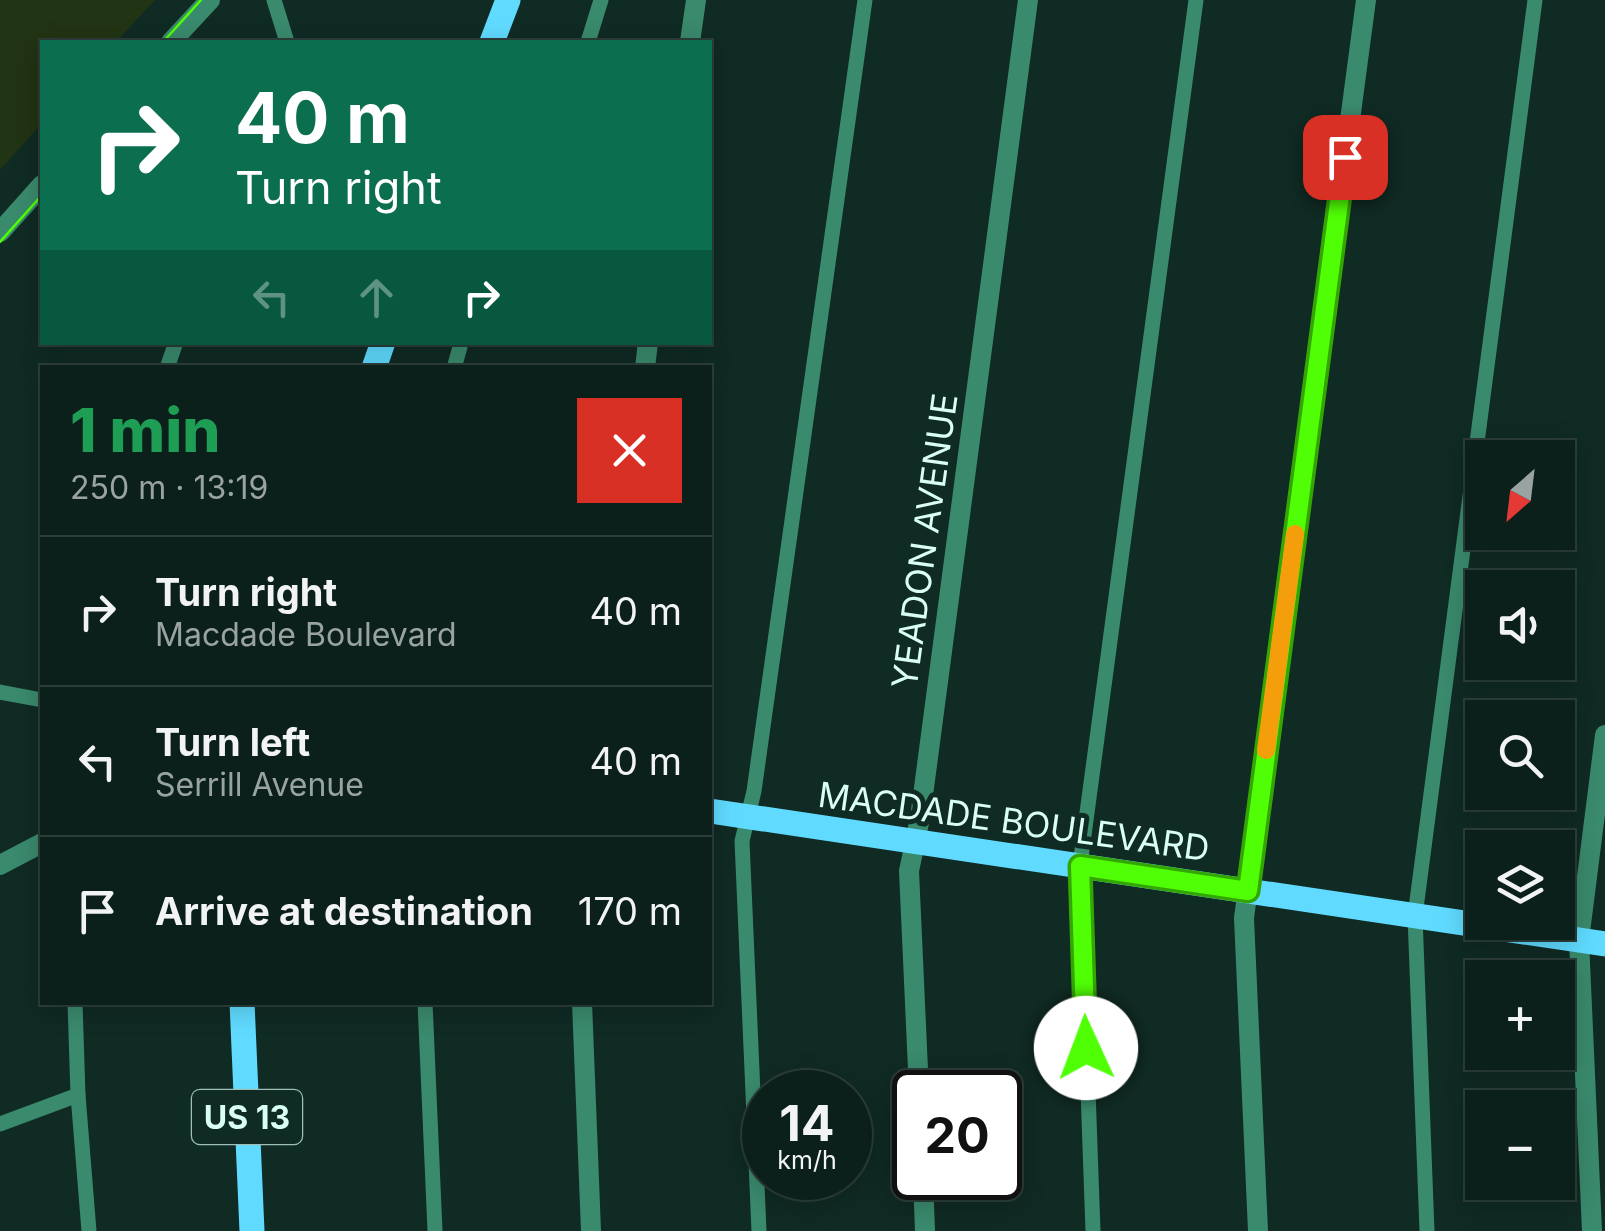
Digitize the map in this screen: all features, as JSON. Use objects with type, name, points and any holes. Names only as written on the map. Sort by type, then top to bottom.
[{"type":"main road","points":[[493,40],[508,0]]},
{"type":"main road","name":"MACDADE BOULEVARD","points":[[712,811],[1592,942]]},
{"type":"main road","name":"US 13","points":[[242,1005],[252,1231]]},
{"type":"street","points":[[174,40],[210,0]]},
{"type":"street","points":[[690,40],[696,0]]},
{"type":"street","name":"YEADON AVENUE","points":[[918,1070],[909,872],[1028,0]]},
{"type":"street","points":[[1258,1231],[1244,928],[1366,0]]},
{"type":"street","points":[[0,232],[40,187]]},
{"type":"street","points":[[1592,1231],[1592,942],[1605,735]]},
{"type":"street","points":[[0,865],[40,844]]},
{"type":"street","points":[[582,1005],[592,1231]]},
{"type":"street","points":[[924,1200],[925,1231]]},
{"type":"lane","points":[[274,0],[286,40]]},
{"type":"lane","points":[[589,40],[601,0]]},
{"type":"lane","points":[[759,1231],[742,841],[754,792],[866,0]]},
{"type":"lane","points":[[1093,1231],[1080,866],[1196,0]]},
{"type":"lane","points":[[1427,1231],[1415,916],[1535,0]]},
{"type":"lane","points":[[455,365],[460,347]]},
{"type":"lane","points":[[0,692],[40,700]]},
{"type":"lane","points":[[75,1005],[89,1231]]},
{"type":"lane","points":[[425,1005],[435,1231]]},
{"type":"lane","points":[[0,1124],[78,1094]]},
{"type":"green space","points":[[0,0],[155,0],[118,40],[40,40],[40,125],[0,170]]},
{"type":"tram line","points":[[165,40],[201,0]]},
{"type":"tram line","points":[[0,242],[40,197]]},
{"type":"slow traffic","points":[[1266,750],[1295,534]]},
{"type":"route","points":[[1086,1048],[1080,866],[1248,891],[1345,157]]}]
